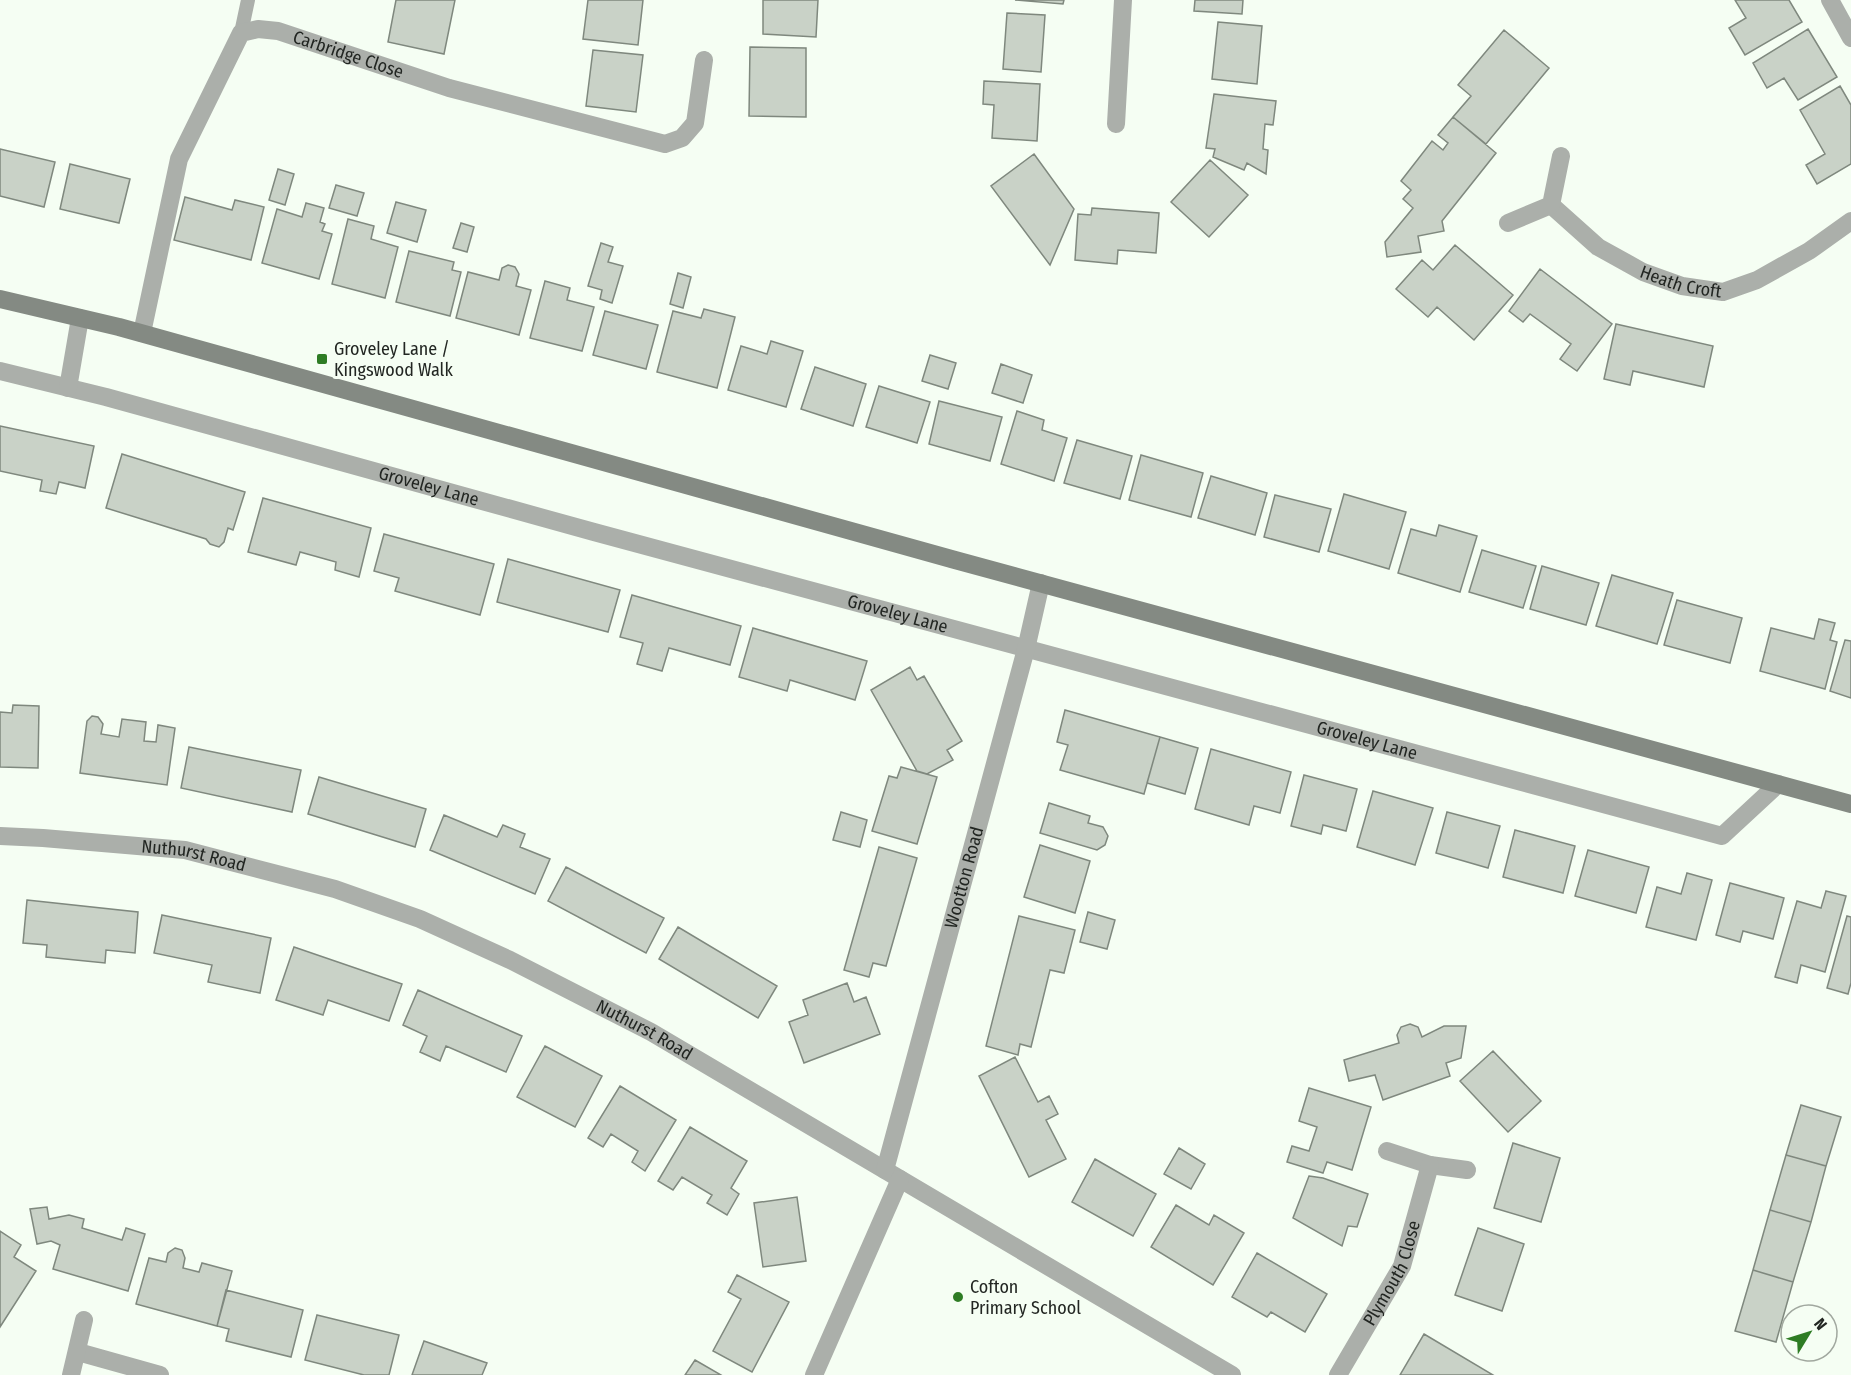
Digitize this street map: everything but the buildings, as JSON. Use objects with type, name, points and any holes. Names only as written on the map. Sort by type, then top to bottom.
[{"type":"main road","points":[[0,299],[142,333],[1041,583],[1851,804]]},
{"type":"street","points":[[1116,124],[1123,0]]},
{"type":"street","points":[[1830,0],[1851,38]]},
{"type":"street","name":"Carbridge Close","points":[[241,33],[258,29],[278,31],[448,88],[666,144],[682,138],[695,123],[704,60]]},
{"type":"street","points":[[142,333],[179,159],[241,33]]},
{"type":"street","points":[[1508,223],[1551,205],[1561,156]]},
{"type":"street","name":"Heath Croft","points":[[1551,205],[1598,246],[1643,272],[1682,286],[1723,292],[1756,280],[1809,251],[1851,221]]},
{"type":"street","points":[[69,388],[80,318]]},
{"type":"street","name":"Groveley Lane","points":[[0,371],[1722,836],[1778,784]]},
{"type":"street","name":"Wootton Road","points":[[814,1375],[892,1175],[1041,583]]},
{"type":"street","name":"Nuthurst Road","points":[[0,836],[184,850],[335,889],[420,919],[510,960],[651,1032],[1232,1375]]},
{"type":"street","points":[[1387,1151],[1430,1165],[1467,1170]]},
{"type":"street","name":"Plymouth Close","points":[[1338,1375],[1402,1266],[1430,1165]]},
{"type":"street","points":[[71,1375],[84,1320]]},
{"type":"street","points":[[78,1352],[160,1375]]},
{"type":"lane","points":[[241,33],[248,0]]},
{"type":"place","name":"Groveley Lane / Kingswood Walk","points":[[322,359]]},
{"type":"place","name":"Cofton Primary School","points":[[958,1297]]}]
